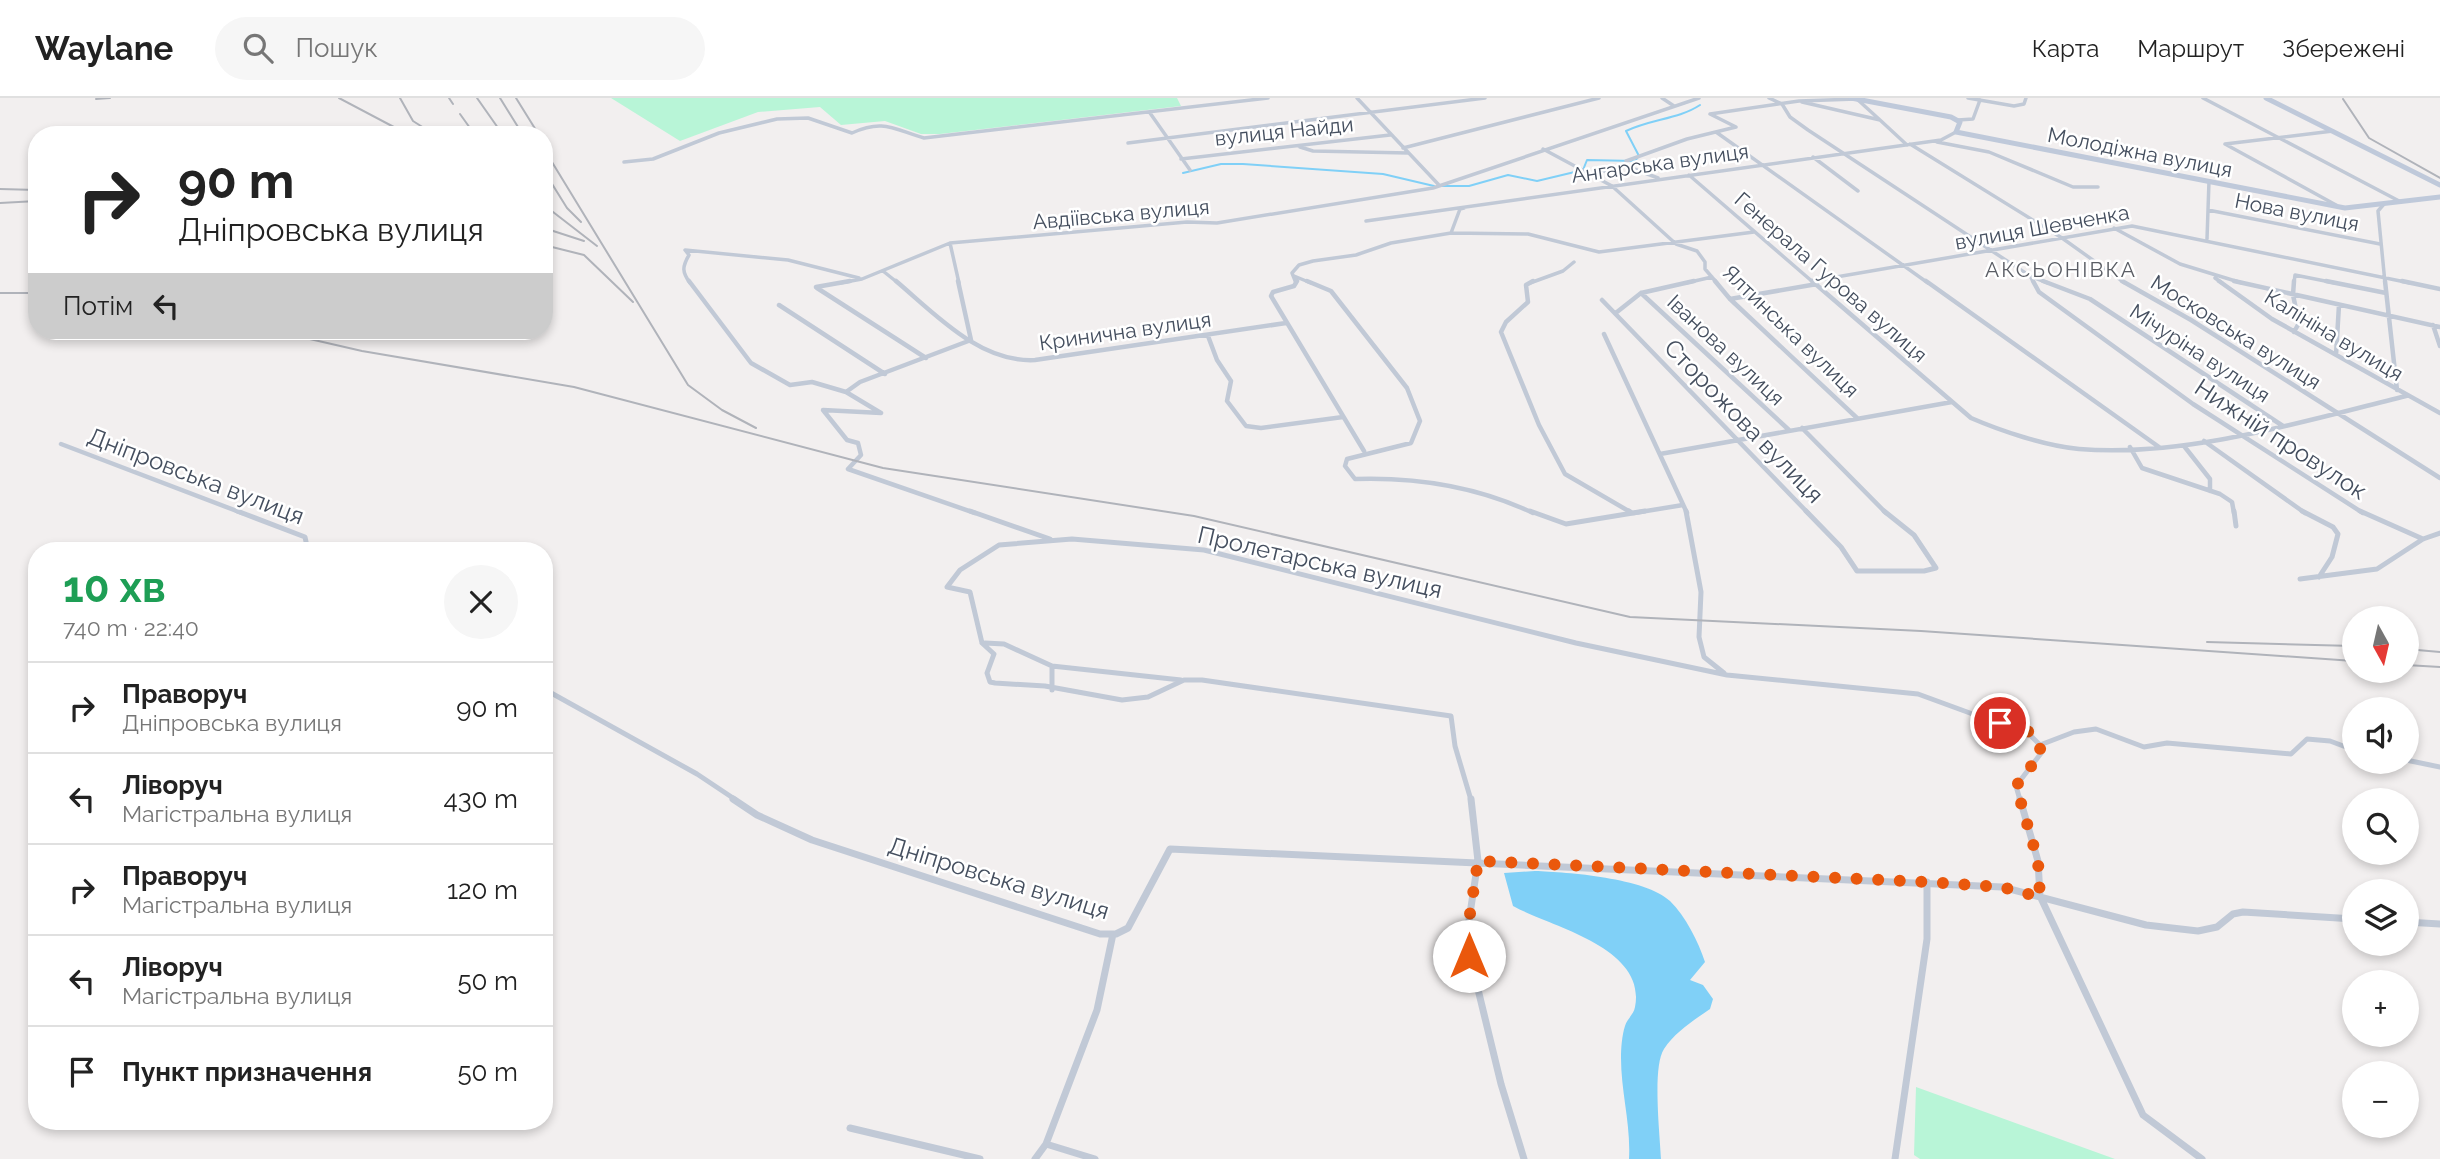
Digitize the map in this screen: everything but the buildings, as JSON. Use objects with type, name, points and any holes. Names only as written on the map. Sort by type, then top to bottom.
[{"type":"street","points":[[624,162],[654,161],[734,128],[790,117],[833,123],[852,133],[871,124],[879,124],[924,138],[1268,98]]},
{"type":"street","points":[[1357,98],[1438,184],[1699,98]]},
{"type":"street","points":[[1128,143],[1485,98]]},
{"type":"street","points":[[1404,148],[1600,98]]},
{"type":"street","points":[[1662,98],[1674,106]]},
{"type":"street","points":[[1769,98],[1782,104]]},
{"type":"street","points":[[1968,98],[2014,106],[2024,104],[2026,98]]},
{"type":"street","points":[[2203,98],[2400,202]]},
{"type":"street","points":[[2269,98],[2440,184]]},
{"type":"street","points":[[2269,98],[2440,184]]},
{"type":"street","points":[[1854,99],[1958,120],[1973,119],[1980,100]]},
{"type":"street","name":"Московська вулиця","points":[[1716,132],[1736,127],[1710,114],[1799,101],[1854,99],[1931,160],[2062,239],[2123,282],[2191,320],[2440,478]]},
{"type":"street","name":"Московська вулиця","points":[[1799,101],[1880,120]]},
{"type":"street","name":"Мічуріна вулиця","points":[[1782,104],[1790,117],[1991,251],[2030,276],[2090,299],[2284,426]]},
{"type":"street","points":[[1150,113],[1190,170]]},
{"type":"street","points":[[1956,132],[1958,120]]},
{"type":"street","points":[[2333,131],[2225,144],[2337,206]]},
{"type":"street","points":[[1591,174],[1626,164],[1635,155],[1716,132],[1902,267],[2159,447]]},
{"type":"street","name":"Ангарська вулиця","points":[[1366,221],[1948,139],[1956,132]]},
{"type":"street","name":"Молодіжна вулиця","points":[[1956,132],[2337,206],[2356,208],[2440,197]]},
{"type":"street","name":"вулиця Найди","points":[[1181,159],[1390,135]]},
{"type":"street","points":[[1933,141],[1989,152],[2073,187],[2098,187]]},
{"type":"street","points":[[1300,147],[1321,152],[1408,153]]},
{"type":"street","points":[[1542,149],[1612,186]]},
{"type":"street","points":[[1812,157],[1858,191]]},
{"type":"street","points":[[1626,164],[1661,179]]},
{"type":"street","name":"Генерала Гурова вулиця","points":[[1689,175],[1952,402],[1981,423],[2057,446],[2183,446],[2338,414],[2406,396]]},
{"type":"street","points":[[2207,239],[2209,181]]},
{"type":"street","name":"Авдіївська вулиця","points":[[926,358],[816,287],[862,279],[950,243],[1187,222],[1217,223],[1433,188],[1438,184]]},
{"type":"street","name":"Ялтинська вулиця","points":[[1612,186],[1676,244],[1697,251],[1712,277],[1730,299],[1857,418]]},
{"type":"street","points":[[2384,204],[2378,211],[2380,244],[2397,390]]},
{"type":"street","points":[[1451,233],[1460,209],[1470,205]]},
{"type":"street","name":"Нова вулиця","points":[[2208,210],[2380,244]]},
{"type":"street","name":"вулиця Шевченка","points":[[1815,282],[2114,228],[2140,226],[2440,289]]},
{"type":"street","points":[[2114,228],[2180,264],[2215,277],[2440,327]]},
{"type":"street","points":[[1364,451],[1271,296],[1273,292],[1294,286],[1297,281],[1292,273],[1299,265],[1356,255],[1391,243],[1451,233],[1497,236],[1528,234],[1599,252],[1754,232]]},
{"type":"street","points":[[846,392],[860,382],[971,340],[950,243]]},
{"type":"street","points":[[862,279],[789,260],[685,250],[689,255],[683,265],[683,273],[751,363],[790,385],[812,382],[846,392],[881,413],[823,410],[847,440],[858,443],[861,455],[848,469],[1053,540]]},
{"type":"street","points":[[1574,262],[1566,272],[1534,279],[1526,285],[1528,302],[1506,322],[1501,332],[1539,425],[1565,474],[1633,514]]},
{"type":"street","name":"Кринична вулиця","points":[[883,271],[971,340],[1005,358],[1050,359],[1084,351],[1208,336],[1286,323]]},
{"type":"street","points":[[2294,332],[2300,323],[2293,295],[2295,275],[2386,293]]},
{"type":"street","points":[[1294,276],[1331,291],[1407,388],[1420,421],[1411,443],[1394,450],[1364,451],[1347,459],[1345,466],[1355,479],[1398,478],[1454,485],[1500,498],[1553,522],[1566,524],[1683,505]]},
{"type":"street","name":"Нижній провулок","points":[[2030,276],[2039,292],[2193,404],[2368,516],[2423,539]]},
{"type":"street","points":[[1617,312],[1641,293],[1712,277]]},
{"type":"street","name":"Калініна вулиця","points":[[2215,277],[2294,332],[2440,413]]},
{"type":"street","points":[[1730,299],[1815,282]]},
{"type":"street","name":"Іванова вулиця","points":[[1641,293],[1790,430]]},
{"type":"street","name":"Сторожова вулиця","points":[[1602,300],[1617,312],[1735,440],[1841,547],[1857,571]]},
{"type":"street","points":[[779,305],[885,374]]},
{"type":"street","points":[[2336,355],[2339,305]]},
{"type":"street","points":[[2433,325],[2440,346]]},
{"type":"street","points":[[1604,334],[1683,505],[1694,539],[1701,592],[1699,637],[1704,657],[1727,675]]},
{"type":"street","points":[[1208,336],[1217,360],[1231,381],[1227,401],[1246,426],[1261,428],[1343,417]]},
{"type":"street","points":[[1660,454],[1952,402]]},
{"type":"street","name":"Іванова вулиця","points":[[1802,428],[1896,523],[1914,535],[1936,568],[1924,571],[1857,571]]},
{"type":"street","points":[[2204,441],[2306,514],[2333,527],[2338,534],[2335,550],[2331,562],[2319,577]]},
{"type":"street","name":"Дніпровська вулиця","points":[[61,444],[305,537],[306,542]]},
{"type":"street","points":[[2183,446],[2210,479],[2210,491]]},
{"type":"street","points":[[2130,447],[2142,468],[2210,491],[2232,502],[2236,526]]},
{"type":"street","points":[[2300,579],[2377,569],[2423,539],[2440,533]]},
{"type":"street","name":"Пролетарська вулиця","points":[[982,643],[970,592],[947,587],[960,570],[999,545],[1053,540],[1204,550],[1576,643],[1727,675],[1918,694],[1989,720],[2022,728],[2040,745]]},
{"type":"street","points":[[982,643],[1004,644],[1052,666],[1253,687],[1451,716],[1455,746],[1471,798],[1478,861],[1466,940],[1501,1084],[1524,1159]]},
{"type":"street","points":[[982,643],[994,654],[986,673],[990,682],[1045,686],[1052,690],[1137,699],[1148,697],[1184,680]]},
{"type":"street","points":[[1052,666],[1052,690]]},
{"type":"street","name":"Дніпровська вулиця","points":[[553,694],[697,774],[757,815],[811,840],[1100,934],[1113,934],[1128,929],[1170,849],[2002,887],[2146,925],[2198,931],[2217,927],[2233,914],[2243,912],[2342,918]]},
{"type":"street","points":[[2202,1159],[2143,1115],[2040,897],[2038,861],[2016,786],[2031,763],[2039,758],[2040,745],[2074,732],[2096,729],[2144,747],[2166,743],[2291,754],[2307,739],[2330,741],[2342,746]]},
{"type":"street","points":[[2419,763],[2440,767]]},
{"type":"street","points":[[1895,1159],[1927,939],[1927,882]]},
{"type":"street","points":[[2419,923],[2440,925]]},
{"type":"street","points":[[1035,1159],[1045,1144],[1097,1010],[1113,934]]},
{"type":"street","points":[[850,1128],[980,1159]]},
{"type":"street","points":[[1045,1144],[1095,1159]]},
{"type":"green space","points":[[611,98],[1177,98],[1181,106],[940,134],[921,134],[885,121],[841,125],[820,107],[758,112],[680,141]]},
{"type":"green space","points":[[1916,1087],[2115,1159],[1920,1159],[1914,1155]]},
{"type":"water","points":[[1535,871],[1606,878],[1659,893],[1681,914],[1699,946],[1705,962],[1690,980],[1703,985],[1713,999],[1710,1009],[1674,1037],[1660,1058],[1658,1118],[1661,1159],[1629,1159],[1621,1054],[1625,1026],[1635,1007],[1635,986],[1626,969],[1612,954],[1571,931],[1513,906],[1504,873]]},
{"type":"waterway","points":[[1440,186],[1469,186],[1508,175],[1537,181],[1583,170],[1587,160],[1635,161],[1639,156],[1626,131],[1700,105]]},
{"type":"waterway","points":[[1183,173],[1221,164],[1243,164],[1383,174],[1434,186]]},
{"type":"railway","points":[[96,99],[110,98]]},
{"type":"railway","points":[[339,98],[392,126]]},
{"type":"railway","points":[[400,98],[413,121],[421,126]]},
{"type":"railway","points":[[449,98],[453,104]]},
{"type":"railway","points":[[477,98],[497,126]]},
{"type":"railway","points":[[500,98],[517,126]]},
{"type":"railway","points":[[516,98],[533,126]]},
{"type":"railway","points":[[2343,99],[2369,138],[2440,178]]},
{"type":"railway","points":[[460,114],[469,126]]},
{"type":"railway","points":[[553,164],[688,385],[722,410],[756,428]]},
{"type":"railway","points":[[553,185],[567,208],[581,222]]},
{"type":"railway","points":[[0,189],[28,190]]},
{"type":"railway","points":[[0,203],[28,201]]},
{"type":"railway","points":[[553,212],[597,246]]},
{"type":"railway","points":[[553,231],[584,241]]},
{"type":"railway","points":[[553,247],[584,255],[633,302]]},
{"type":"railway","points":[[0,293],[28,293]]},
{"type":"railway","points":[[314,340],[362,351],[574,387],[883,468],[1194,516],[1630,617],[1921,631],[2342,660]]},
{"type":"railway","points":[[2207,642],[2342,646]]},
{"type":"railway","points":[[2419,650],[2440,652]]},
{"type":"railway","points":[[2419,666],[2440,667]]},
{"type":"district","name":"АКСЬОНІВКА","points":[[2061,269]]},
{"type":"route","points":[[1469,956],[1466,940],[1478,861],[1927,882],[2002,887],[2040,897],[2038,861],[2016,786],[2042,752],[2030,732],[2000,723]]}]
